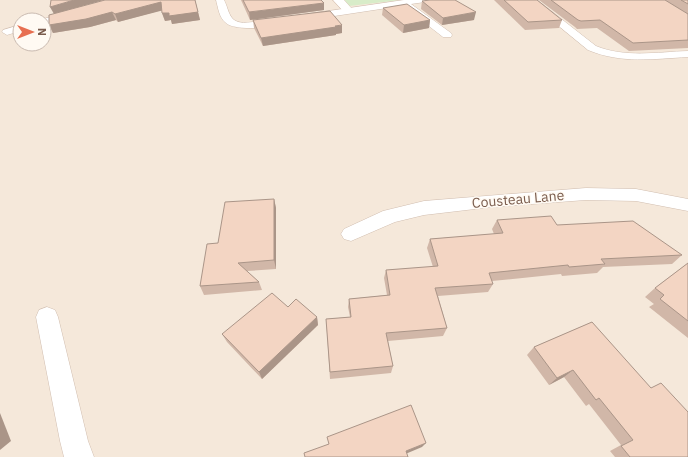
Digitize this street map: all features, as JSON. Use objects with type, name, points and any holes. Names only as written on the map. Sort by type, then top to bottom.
[{"type":"street","points":[[52,19],[119,0]]},
{"type":"street","points":[[220,0],[228,20],[234,24],[255,24],[294,20],[348,10],[422,0]]},
{"type":"street","points":[[338,0],[348,10]]},
{"type":"street","points":[[531,0],[592,48],[611,56],[624,57],[688,54]]},
{"type":"street","points":[[403,2],[447,35]]},
{"type":"street","points":[[7,32],[12,30]]},
{"type":"street","name":"Cousteau Lane","points":[[351,234],[390,216],[424,208],[492,201],[600,194],[636,195],[688,206]]},
{"type":"street","points":[[47,317],[74,441],[79,457]]},
{"type":"shaded area","points":[[0,0],[688,0],[688,457],[0,457]]},
{"type":"green space","points":[[344,0],[401,0],[349,6]]},
{"type":"building","points":[[51,0],[74,0],[50,7]]},
{"type":"building","points":[[105,0],[195,0],[198,12],[169,16],[169,13],[162,13],[161,2],[115,14],[112,12],[86,19],[52,25],[52,14]]},
{"type":"building","points":[[243,0],[321,0],[324,3],[249,12]]},
{"type":"building","points":[[455,0],[476,12],[443,18],[422,1]]},
{"type":"building","points":[[504,0],[537,0],[562,20],[528,22]]},
{"type":"building","points":[[551,0],[665,0],[688,14],[688,40],[633,43],[600,20],[578,20]]},
{"type":"building","points":[[681,0],[688,0],[688,4]]},
{"type":"building","points":[[407,4],[430,20],[404,25],[383,8]]},
{"type":"building","points":[[330,11],[342,25],[261,38],[253,20]]},
{"type":"building","points":[[274,199],[274,260],[238,263],[259,282],[200,286],[207,244],[218,243],[225,202]]},
{"type":"building","points":[[551,216],[557,225],[633,221],[682,255],[601,259],[605,264],[569,267],[568,265],[489,273],[493,284],[435,288],[447,328],[386,333],[393,366],[330,372],[326,319],[351,317],[349,299],[390,295],[386,270],[438,266],[430,239],[503,233],[497,220]]},
{"type":"building","points":[[688,263],[688,321],[660,299],[664,295],[655,288]]},
{"type":"building","points":[[272,293],[288,307],[296,299],[317,317],[259,372],[222,334]]},
{"type":"building","points":[[592,322],[651,388],[661,383],[688,412],[688,457],[630,457],[621,446],[633,440],[599,398],[596,400],[573,370],[557,378],[534,347]]},
{"type":"building","points":[[411,405],[426,443],[406,451],[408,457],[305,457],[304,453],[329,444],[327,437]]}]
